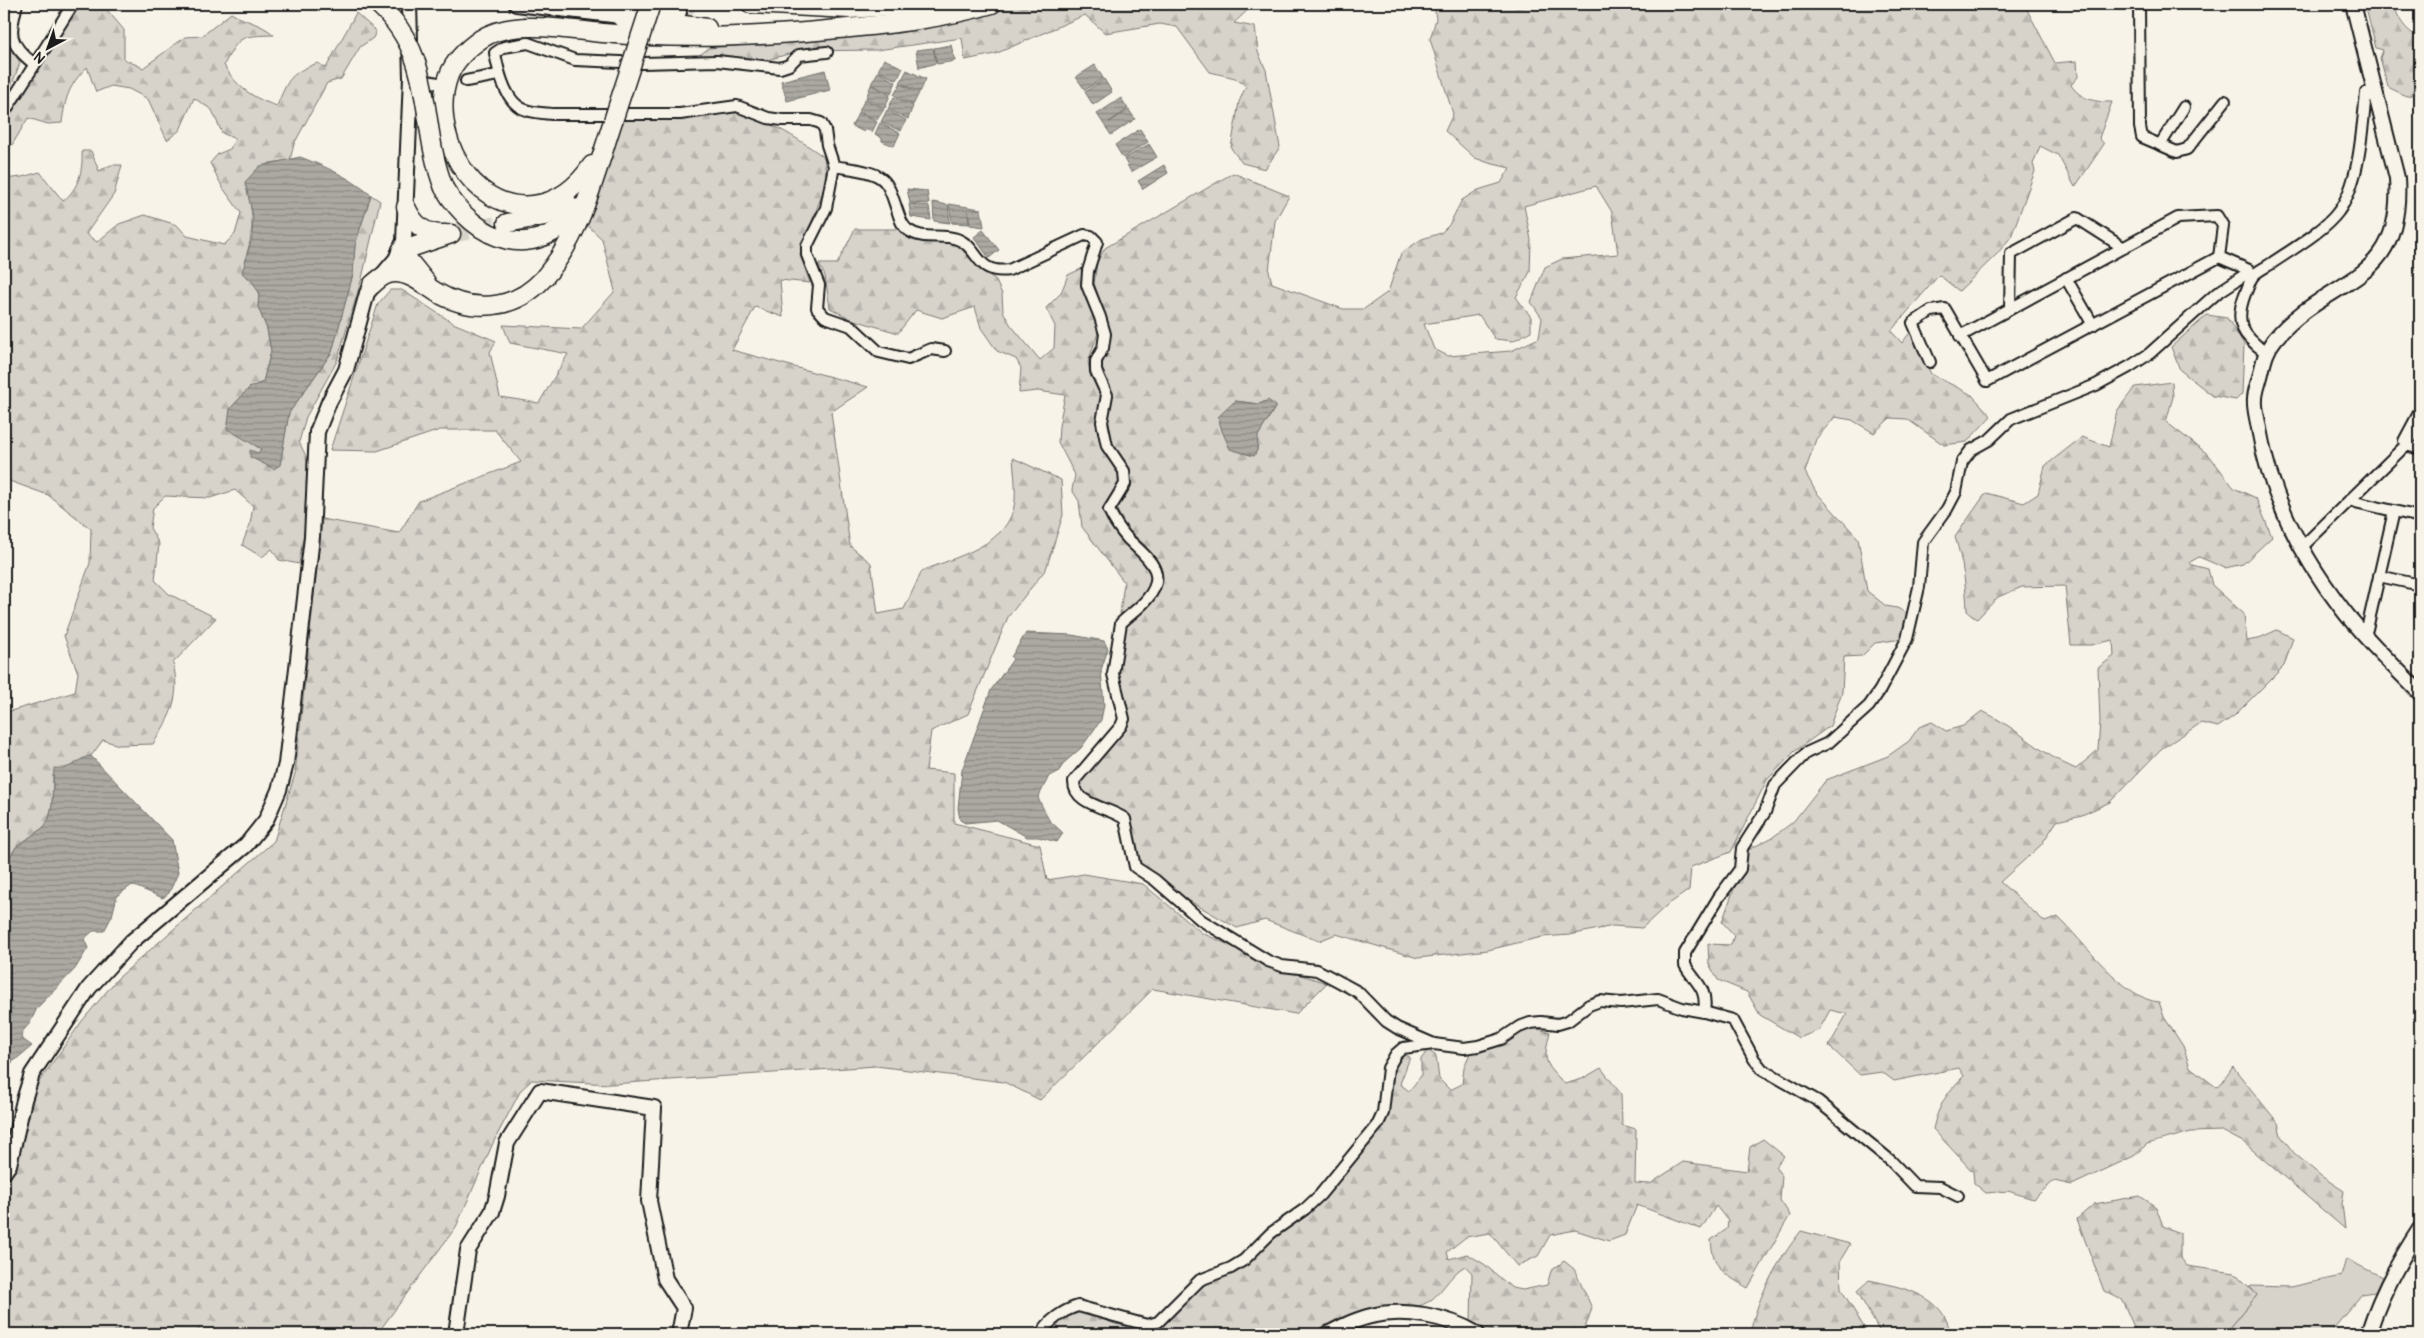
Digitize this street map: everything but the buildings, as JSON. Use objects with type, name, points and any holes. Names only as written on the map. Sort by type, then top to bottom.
[{"type":"highway","points":[[378,4],[405,35],[419,66],[433,154],[444,188],[463,216],[488,234],[504,240],[534,240],[562,226],[582,204],[592,184]]},
{"type":"highway","points":[[372,285],[385,274],[400,273],[415,279],[448,299],[476,306],[504,304],[518,299],[542,280],[563,250],[580,217],[592,184],[645,4]]},
{"type":"highway","points":[[507,223],[545,216],[566,205],[582,185],[610,120],[651,4]]},
{"type":"highway","points":[[751,4],[849,9],[921,4]]},
{"type":"highway","points":[[592,165],[570,190],[551,201],[540,204],[514,204],[489,195],[479,188],[462,169],[455,156],[446,127],[444,113],[446,85],[450,74],[464,54],[484,37],[495,32],[521,28],[539,27],[671,38],[721,38],[802,33],[926,20],[992,4]]},
{"type":"highway","points":[[621,17],[720,30],[802,33]]},
{"type":"highway","points":[[406,207],[411,218],[430,234],[451,234],[401,250],[435,291]]},
{"type":"street","points":[[17,4],[11,31],[14,45],[33,63]]},
{"type":"street","points":[[4,113],[33,63],[73,4]]},
{"type":"street","points":[[4,1172],[9,1165],[32,1074],[89,988],[131,942],[246,845],[266,820],[280,790],[286,764],[312,537],[318,432],[328,402],[346,370],[362,306],[372,285],[401,250],[406,231],[411,78],[409,4]]},
{"type":"street","points":[[516,4],[621,17],[651,18],[679,12]]},
{"type":"street","points":[[2139,4],[2140,127],[2142,136],[2178,152],[2187,149],[2225,101]]},
{"type":"street","points":[[2353,4],[2397,178],[2396,221],[2389,243],[2377,260],[2362,274],[2304,312],[2283,331],[2265,352],[2255,400],[2263,452],[2287,518],[2300,546],[2343,611],[2420,694]]},
{"type":"street","points":[[827,52],[799,55],[789,65],[780,68],[717,61],[642,62],[575,60],[528,43],[504,47],[495,54],[498,75],[506,90],[520,108],[532,112],[552,114],[680,114],[737,106],[782,120],[811,120],[820,123],[825,130],[826,145],[834,166],[826,208],[807,246],[807,255],[819,285],[817,308],[825,317],[851,326],[879,352],[908,358],[931,349],[945,351]]},
{"type":"street","points":[[466,81],[498,75]]},
{"type":"street","points":[[411,78],[438,83]]},
{"type":"street","points":[[2265,352],[2250,341],[2243,331],[2240,318],[2243,299],[2252,277],[2307,239],[2338,213],[2348,195],[2361,142],[2366,93],[2375,90]]},
{"type":"street","points":[[2160,145],[2184,107]]},
{"type":"street","points":[[834,166],[873,174],[885,181],[902,225],[919,236],[956,238],[967,245],[983,266],[998,272],[1009,270],[1084,235],[1091,236],[1097,242],[1088,271],[1087,285],[1100,317],[1104,334],[1103,348],[1096,361],[1096,371],[1107,395],[1102,422],[1107,446],[1124,471],[1125,484],[1109,510],[1114,521],[1127,538],[1150,559],[1156,574],[1155,587],[1147,600],[1121,622],[1114,674],[1124,719],[1121,726],[1074,781],[1073,789],[1077,795],[1088,802],[1115,812],[1125,819],[1135,867],[1155,880],[1201,920],[1268,961],[1282,966],[1316,970],[1338,981],[1358,992],[1391,1024],[1434,1044]]},
{"type":"street","points":[[1960,336],[2178,218],[2217,216],[2223,226],[2219,257]]},
{"type":"street","points":[[2010,309],[2011,254],[2077,218],[2124,248]]},
{"type":"street","points":[[2219,257],[2249,270],[2252,277]]},
{"type":"street","points":[[1930,362],[1913,323],[1932,311],[1945,309],[1987,381],[2219,257]]},
{"type":"street","points":[[1704,1012],[1706,1001],[1703,989],[1685,965],[1685,953],[1719,897],[1740,868],[1742,848],[1765,812],[1775,785],[1806,753],[1828,743],[1869,706],[1880,690],[1907,639],[1919,587],[1923,542],[1947,509],[1956,492],[1962,462],[1971,450],[1989,440],[2011,420],[2096,385],[2130,367],[2149,354],[2216,293],[2246,274],[2252,277]]},
{"type":"street","points":[[2066,278],[2093,324]]},
{"type":"street","points":[[2406,445],[2404,441],[2420,411]]},
{"type":"street","points":[[2300,546],[2306,544],[2406,445],[2420,426]]},
{"type":"street","points":[[2406,445],[2420,449]]},
{"type":"street","points":[[2351,499],[2355,502],[2420,517]]},
{"type":"street","points":[[2363,633],[2367,629],[2394,511]]},
{"type":"street","points":[[2379,576],[2420,585]]},
{"type":"street","points":[[1041,1334],[1068,1309],[1078,1306],[1148,1325],[1158,1322],[1200,1280],[1231,1268],[1244,1260],[1271,1233],[1320,1195],[1378,1124],[1383,1113],[1388,1068],[1396,1054],[1403,1048],[1434,1044],[1464,1048],[1478,1046],[1501,1039],[1519,1027],[1530,1023],[1558,1024],[1568,1021],[1589,1005],[1600,1001],[1621,1003],[1658,999],[1682,1008],[1732,1020],[1754,1059],[1762,1069],[1818,1101],[1891,1161],[1915,1186],[1940,1187],[1958,1196]]},
{"type":"street","points":[[456,1334],[468,1250],[492,1212],[507,1143],[540,1091],[654,1108],[649,1201],[665,1279],[684,1308],[679,1334]]},
{"type":"street","points":[[2368,1334],[2375,1311],[2400,1258],[2420,1229]]},
{"type":"street","points":[[1328,1334],[1370,1316],[1390,1313],[1438,1318],[1476,1334]]},
{"type":"green space","points":[[4,4],[13,4],[8,35],[20,63],[4,105]]},
{"type":"green space","points":[[82,4],[102,4],[124,30],[124,59],[143,68],[185,37],[202,36],[231,13],[264,28],[274,35],[242,39],[233,48],[224,65],[234,80],[246,91],[277,106],[287,83],[301,70],[318,63],[326,68],[356,13],[376,31],[373,38],[360,47],[341,79],[327,83],[294,144],[290,160],[270,163],[245,182],[252,213],[252,231],[244,262],[259,293],[258,307],[267,329],[271,351],[263,382],[249,388],[230,409],[237,434],[261,449],[258,453],[280,465],[289,413],[332,352],[353,274],[355,245],[371,195],[380,201],[362,278],[337,361],[306,417],[299,442],[307,458],[308,506],[299,564],[279,560],[272,549],[262,557],[242,545],[250,524],[253,506],[235,490],[210,498],[165,496],[153,508],[150,528],[159,544],[155,580],[169,594],[216,618],[173,663],[176,686],[173,706],[153,744],[119,745],[103,740],[91,756],[53,775],[52,805],[49,819],[44,827],[16,847],[4,867],[4,713],[75,692],[78,673],[64,636],[90,563],[91,529],[48,495],[4,479],[4,179],[40,172],[63,201],[73,191],[79,179],[82,151],[91,151],[99,171],[111,165],[122,165],[114,194],[86,234],[97,242],[119,224],[145,215],[177,225],[187,236],[224,245],[235,234],[241,213],[223,188],[210,163],[218,154],[230,149],[235,139],[222,133],[212,110],[194,98],[180,130],[167,140],[148,99],[129,89],[111,86],[96,92],[87,67],[69,92],[62,123],[48,124],[28,118],[12,145],[4,146],[4,121],[21,99],[35,68]]},
{"type":"green space","points":[[1017,4],[1254,4],[1234,23],[1255,27],[1258,52],[1266,70],[1280,147],[1265,169],[1242,163],[1231,148],[1239,102],[1246,86],[1235,78],[1210,72],[1177,27],[1160,24],[1105,33],[1085,15],[995,54],[965,60],[962,38],[877,50],[799,51],[764,61],[697,57],[709,48],[899,33],[958,21]]},
{"type":"green space","points":[[1434,4],[2024,4],[2055,63],[2077,61],[2078,77],[2071,85],[2075,90],[2089,99],[2112,102],[2099,138],[2104,144],[2075,187],[2058,155],[2040,146],[2033,164],[2035,171],[2011,237],[1997,254],[1959,291],[1939,275],[1891,331],[1902,343],[1911,331],[1931,374],[1972,395],[1991,416],[1967,442],[1944,445],[1907,419],[1890,418],[1874,433],[1852,420],[1835,417],[1816,439],[1805,472],[1816,492],[1858,538],[1867,591],[1886,606],[1897,608],[1907,613],[1902,639],[1875,643],[1862,656],[1844,657],[1842,692],[1830,726],[1795,751],[1767,780],[1731,852],[1691,867],[1689,890],[1666,906],[1642,928],[1613,926],[1570,935],[1542,937],[1488,950],[1418,958],[1336,934],[1319,941],[1265,920],[1237,928],[1181,896],[1156,874],[1140,864],[1131,820],[1112,805],[1102,806],[1076,790],[1078,778],[1129,722],[1116,672],[1124,624],[1157,590],[1162,574],[1145,545],[1123,525],[1116,507],[1130,477],[1112,444],[1107,426],[1111,394],[1100,369],[1110,343],[1107,322],[1094,283],[1097,262],[1105,248],[1233,173],[1289,196],[1275,221],[1269,271],[1272,283],[1343,309],[1364,309],[1388,292],[1401,253],[1422,239],[1441,233],[1449,225],[1462,200],[1478,190],[1501,183],[1510,168],[1475,158],[1445,131],[1453,114],[1430,39],[1436,19]],"holes":[[[1596,186],[1612,212],[1618,254],[1562,259],[1545,267],[1531,302],[1542,318],[1539,338],[1511,351],[1448,356],[1434,349],[1424,324],[1479,315],[1495,339],[1513,341],[1531,331],[1531,317],[1516,297],[1530,272],[1531,240],[1524,206]],[[1235,401],[1276,406],[1258,436],[1257,450],[1254,456],[1230,449]]]},
{"type":"green space","points":[[2365,4],[2394,4],[2402,23],[2409,31],[2420,37],[2420,93],[2406,96],[2388,87],[2380,58],[2383,50],[2376,48]]},
{"type":"green space","points":[[731,112],[756,119],[780,129],[824,157],[827,181],[800,254],[810,283],[780,280],[783,317],[755,307],[732,350],[868,387],[831,412],[850,546],[871,563],[878,614],[904,609],[922,571],[980,547],[1004,528],[1011,515],[1015,500],[1013,458],[1061,480],[1063,515],[1046,569],[1008,617],[968,714],[931,731],[926,770],[954,773],[954,823],[1040,845],[1047,880],[1084,874],[1143,884],[1202,933],[1288,971],[1327,983],[1296,1014],[1153,989],[1040,1100],[1004,1082],[876,1066],[611,1084],[532,1080],[521,1090],[494,1141],[456,1227],[377,1334],[4,1334],[4,1185],[16,1166],[34,1089],[82,1021],[117,979],[274,841],[295,774],[322,519],[399,533],[419,501],[521,462],[495,430],[440,430],[377,451],[330,450],[378,304],[390,290],[402,290],[453,323],[496,341],[490,352],[500,397],[539,403],[568,354],[510,343],[503,325],[581,329],[615,291],[602,239],[584,222],[619,121]]},
{"type":"green space","points":[[855,229],[899,229],[909,239],[923,242],[951,241],[960,247],[979,269],[995,279],[1002,294],[1003,311],[1010,324],[1040,360],[1054,348],[1055,326],[1046,308],[1061,293],[1068,275],[1083,268],[1081,282],[1086,300],[1095,315],[1098,333],[1088,362],[1091,378],[1104,391],[1097,415],[1097,426],[1101,442],[1122,481],[1104,511],[1109,525],[1144,561],[1152,578],[1148,595],[1120,614],[1124,582],[1082,527],[1079,501],[1072,490],[1075,475],[1058,442],[1065,395],[1038,391],[1019,393],[1021,368],[1016,359],[997,351],[981,328],[975,307],[942,318],[916,310],[898,333],[851,319],[830,308],[825,276],[819,264],[837,264]]},
{"type":"green space","points":[[2207,315],[2227,318],[2244,344],[2242,394],[2236,400],[2213,396],[2180,370],[2171,347]]},
{"type":"green space","points":[[2172,382],[2173,397],[2166,422],[2209,455],[2234,488],[2256,498],[2272,537],[2243,564],[2225,568],[2199,557],[2190,562],[2192,565],[2208,569],[2212,585],[2244,614],[2247,641],[2257,639],[2277,630],[2293,638],[2284,666],[2234,716],[2218,727],[2201,723],[2161,749],[2110,802],[2082,815],[2057,821],[2041,845],[2000,882],[2045,922],[2058,917],[2118,980],[2132,991],[2146,999],[2159,1002],[2164,1017],[2183,1046],[2190,1067],[2216,1087],[2233,1067],[2278,1123],[2281,1136],[2294,1153],[2321,1176],[2344,1191],[2342,1203],[2345,1229],[2243,1142],[2222,1131],[2191,1132],[2147,1144],[2134,1156],[2072,1185],[2054,1181],[2033,1199],[2008,1191],[1986,1193],[1974,1183],[1973,1172],[1933,1129],[1944,1100],[1964,1076],[1959,1068],[1894,1081],[1882,1072],[1860,1075],[1829,1046],[1847,1014],[1830,1010],[1819,1030],[1799,1038],[1760,1015],[1747,992],[1718,980],[1709,964],[1708,944],[1731,945],[1734,935],[1722,922],[1748,850],[1773,837],[1793,822],[1826,780],[1888,756],[1909,741],[1919,727],[1932,722],[1946,731],[1963,726],[1982,711],[2007,725],[2051,756],[2076,769],[2098,750],[2100,722],[2098,668],[2114,656],[2113,640],[2091,645],[2071,645],[2065,586],[2022,587],[1998,597],[1977,619],[1967,611],[1964,574],[1955,537],[1986,493],[2024,503],[2038,494],[2045,466],[2082,437],[2109,447],[2117,411],[2135,387]]},
{"type":"green space","points":[[1534,1028],[1550,1032],[1546,1049],[1547,1061],[1549,1066],[1565,1084],[1582,1079],[1601,1068],[1621,1094],[1622,1125],[1636,1129],[1635,1183],[1650,1184],[1683,1162],[1747,1171],[1750,1147],[1763,1139],[1784,1156],[1775,1167],[1782,1176],[1780,1200],[1790,1215],[1748,1288],[1721,1270],[1714,1258],[1711,1240],[1727,1229],[1728,1221],[1716,1206],[1701,1229],[1637,1205],[1625,1235],[1609,1241],[1575,1230],[1550,1235],[1538,1256],[1517,1266],[1490,1233],[1466,1237],[1447,1252],[1449,1259],[1467,1254],[1484,1264],[1512,1288],[1523,1290],[1547,1285],[1551,1271],[1564,1261],[1574,1269],[1592,1308],[1583,1334],[1489,1334],[1471,1324],[1472,1273],[1465,1266],[1429,1302],[1415,1306],[1381,1307],[1360,1311],[1340,1318],[1312,1334],[1054,1334],[1061,1319],[1071,1313],[1082,1311],[1115,1324],[1156,1331],[1202,1282],[1249,1259],[1290,1225],[1375,1130],[1390,1074],[1400,1053],[1410,1057],[1400,1084],[1409,1091],[1421,1076],[1421,1059],[1428,1050],[1436,1056],[1439,1079],[1450,1090],[1462,1084],[1464,1067],[1471,1051]]},
{"type":"green space","points":[[2140,1196],[2156,1207],[2163,1226],[2180,1233],[2180,1257],[2187,1266],[2235,1273],[2257,1295],[2225,1334],[2135,1334],[2134,1327],[2122,1300],[2104,1291],[2077,1219],[2094,1204]]},
{"type":"green space","points":[[1801,1231],[1850,1244],[1840,1261],[1841,1289],[1868,1334],[1750,1334],[1763,1292],[1776,1267]]},
{"type":"green space","points":[[2346,1259],[2382,1277],[2375,1292],[2362,1294],[2329,1334],[2322,1331],[2320,1334],[2225,1334],[2257,1295],[2249,1286],[2290,1287],[2341,1276]]},
{"type":"green space","points":[[1869,1280],[1908,1290],[1931,1302],[1940,1310],[1947,1321],[1950,1334],[1881,1334],[1857,1291]]},
{"type":"shaded area","points":[[951,45],[955,61],[937,64],[934,48]]},
{"type":"shaded area","points":[[933,48],[936,63],[919,68],[916,50]]},
{"type":"shaded area","points":[[884,59],[903,68],[897,80],[878,71]]},
{"type":"shaded area","points":[[1095,65],[1103,78],[1085,90],[1076,77]]},
{"type":"shaded area","points":[[825,70],[830,90],[787,101],[781,81]]},
{"type":"shaded area","points":[[907,70],[926,79],[920,92],[900,83]]},
{"type":"shaded area","points":[[878,72],[896,82],[891,94],[871,84]]},
{"type":"shaded area","points":[[1104,79],[1112,92],[1093,105],[1085,92]]},
{"type":"shaded area","points":[[900,84],[919,93],[913,105],[894,95]]},
{"type":"shaded area","points":[[871,85],[890,95],[885,108],[866,98]]},
{"type":"shaded area","points":[[894,97],[913,106],[908,119],[888,109]]},
{"type":"shaded area","points":[[1121,98],[1128,109],[1109,122],[1129,110],[1135,119],[1111,135],[1097,114]]},
{"type":"shaded area","points":[[865,99],[884,109],[877,120],[861,113],[877,122],[872,132],[866,129],[864,132],[852,126]]},
{"type":"shaded area","points":[[887,110],[906,120],[901,131],[881,122]]},
{"type":"shaded area","points":[[880,123],[900,133],[894,146],[882,141],[882,138],[875,134]]},
{"type":"shaded area","points":[[1140,129],[1148,142],[1123,158],[1115,145]]},
{"type":"shaded area","points":[[1149,144],[1157,157],[1131,172],[1124,159]]},
{"type":"shaded area","points":[[300,157],[337,173],[371,195],[355,245],[353,274],[332,352],[289,413],[280,465],[274,469],[250,457],[250,450],[258,453],[261,449],[227,429],[230,409],[249,388],[263,382],[271,351],[267,329],[258,307],[259,293],[252,281],[242,273],[252,238],[253,216],[245,182],[260,166]]},
{"type":"shaded area","points":[[1164,165],[1168,173],[1143,189],[1138,181]]},
{"type":"shaded area","points":[[907,189],[927,191],[929,204],[910,203]]},
{"type":"shaded area","points":[[933,202],[948,205],[950,223],[934,221]]},
{"type":"shaded area","points":[[909,204],[929,206],[931,220],[911,217]]},
{"type":"shaded area","points":[[949,204],[981,209],[984,227],[970,225],[968,211],[969,224],[952,223]]},
{"type":"shaded area","points":[[983,230],[999,250],[989,258],[974,237]]},
{"type":"shaded area","points":[[1268,400],[1276,406],[1258,436],[1257,450],[1254,456],[1230,449],[1218,417],[1235,401],[1259,404]]},
{"type":"shaded area","points":[[1026,633],[1072,635],[1104,641],[1108,649],[1101,670],[1104,705],[1101,720],[1081,748],[1065,762],[1058,772],[1049,776],[1038,798],[1049,820],[1063,833],[1057,842],[1038,837],[1027,837],[997,820],[965,823],[960,820],[958,808],[962,770],[991,690],[1013,659],[1011,657]]},
{"type":"shaded area","points":[[91,756],[172,840],[178,873],[169,893],[163,898],[132,885],[117,896],[112,916],[104,931],[93,931],[84,939],[88,948],[75,969],[37,1008],[30,1023],[22,1032],[21,1038],[32,1046],[9,1065],[4,1080],[4,867],[16,847],[44,827],[49,819],[52,805],[54,768],[71,766],[85,757]]},
{"type":"tunnel","points":[[679,12],[696,4]]},
{"type":"tunnel","points":[[451,234],[507,223]]}]
